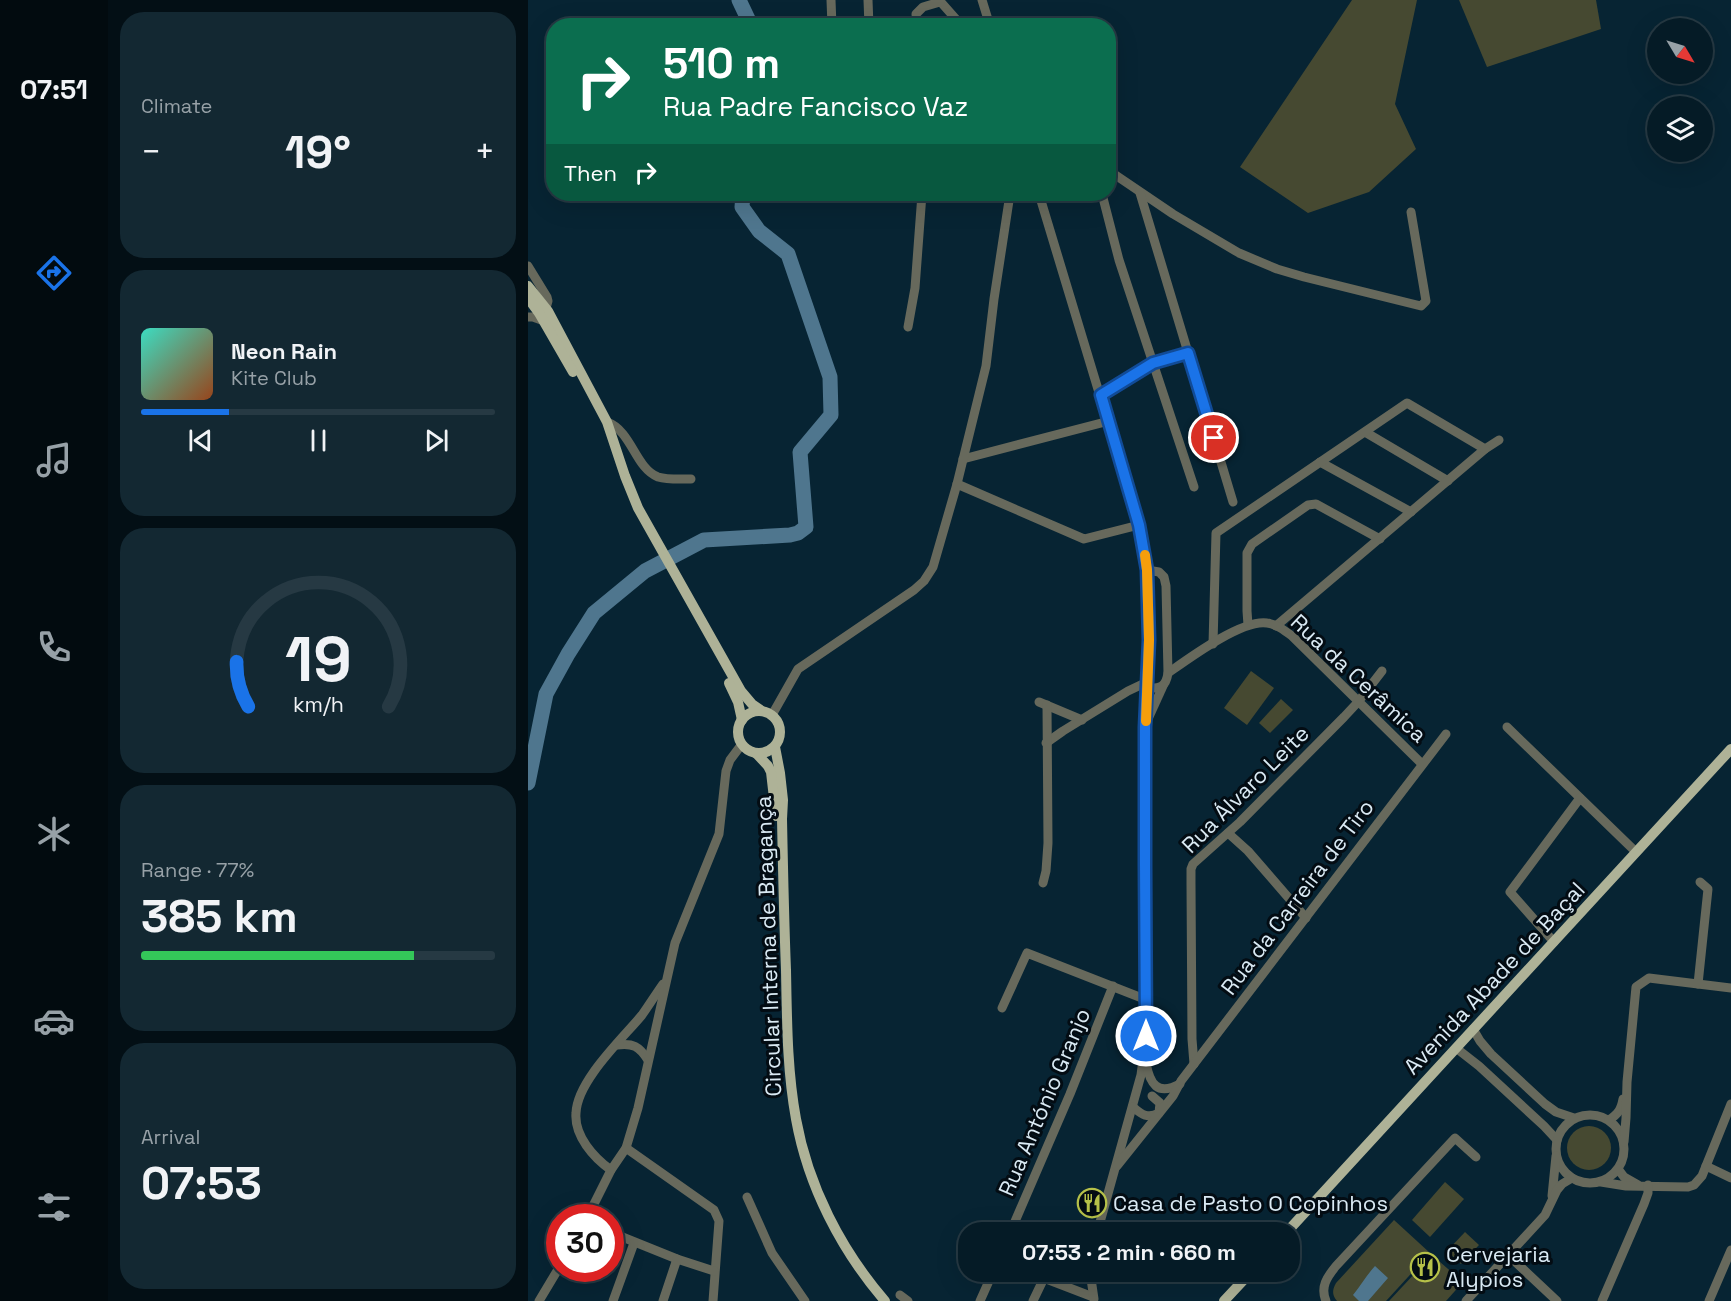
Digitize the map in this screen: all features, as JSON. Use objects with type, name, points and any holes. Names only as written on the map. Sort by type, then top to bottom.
[{"type":"main road","points":[[528,286],[546,308],[608,422],[628,485],[644,524]]},
{"type":"main road","points":[[528,298],[544,321],[600,422],[610,445],[625,495],[644,524],[689,606],[738,702],[742,720]]},
{"type":"main road","points":[[689,606],[741,692],[752,705],[767,713],[777,720],[780,734],[775,747],[763,753],[751,752],[742,744],[739,737],[738,730],[742,720],[751,713],[767,713]]},
{"type":"main road","name":"Circular Interna de Bragança","points":[[775,747],[783,800],[788,1060],[796,1121],[809,1169],[829,1217],[848,1252],[885,1301]]},
{"type":"main road","name":"Avenida Abade de Baçal","points":[[1296,1222],[1729,752]]},
{"type":"main road","name":"Circular Interna de Bragança","points":[[756,753],[771,771],[774,786],[777,816],[783,1055],[787,1096],[796,1143],[814,1196],[834,1238],[878,1301]]},
{"type":"main road","points":[[1224,1301],[1242,1282]]},
{"type":"street","points":[[831,0],[832,18]]},
{"type":"street","points":[[868,0],[869,18]]},
{"type":"street","points":[[915,0],[916,18]]},
{"type":"street","points":[[982,0],[988,18]]},
{"type":"street","points":[[916,14],[939,1],[955,18]]},
{"type":"street","points":[[1116,176],[1140,193],[1239,253],[1277,269],[1422,306],[1426,301],[1411,212]]},
{"type":"street","points":[[1140,193],[1233,501]]},
{"type":"street","points":[[908,327],[915,288],[921,201]]},
{"type":"street","points":[[767,713],[798,669],[914,590],[933,567],[957,484],[986,366],[995,287],[1009,201]]},
{"type":"street","points":[[1041,201],[1139,525],[1147,570],[1148,663],[1145,727],[1147,1000],[1144,1057],[1134,1103],[1100,1222]]},
{"type":"street","points":[[1104,201],[1119,260],[1194,487]]},
{"type":"street","points":[[528,266],[548,301],[546,308]]},
{"type":"street","points":[[528,317],[544,321]]},
{"type":"street","points":[[1101,395],[1153,363],[1188,353]]},
{"type":"street","points":[[1213,644],[1216,533],[1407,403],[1485,449]]},
{"type":"street","points":[[963,459],[1108,421]]},
{"type":"street","points":[[608,422],[619,428],[645,466],[654,474],[662,478],[691,479]]},
{"type":"street","points":[[1365,432],[1448,481]]},
{"type":"street","points":[[1276,626],[1485,449],[1499,440]]},
{"type":"street","points":[[1320,462],[1411,512]]},
{"type":"street","points":[[957,484],[1084,539],[1139,525]]},
{"type":"street","points":[[1046,743],[1128,691],[1248,625],[1247,553],[1252,544],[1308,505],[1316,504],[1380,539]]},
{"type":"street","points":[[1145,727],[1162,686],[1167,681],[1165,672],[1166,586],[1164,577],[1159,572],[1147,570]]},
{"type":"street","name":"Rua da Cerâmica","points":[[1248,625],[1268,623],[1292,636],[1422,764]]},
{"type":"street","points":[[1148,663],[1165,672]]},
{"type":"street","name":"Rua Álvaro Leite","points":[[1194,1064],[1191,869],[1198,859],[1228,833],[1358,702],[1382,671]]},
{"type":"street","points":[[1147,682],[1158,688],[1162,686]]},
{"type":"street","points":[[1043,883],[1048,843],[1043,704],[1082,720]]},
{"type":"street","points":[[1507,727],[1636,852]]},
{"type":"street","name":"Rua da Carreira de Tiro","points":[[1114,1170],[1173,1096],[1194,1064],[1446,734]]},
{"type":"street","points":[[594,1204],[611,1170],[626,1148],[638,1108],[675,943],[719,834],[726,771],[730,760],[742,744]]},
{"type":"street","points":[[1554,942],[1510,892],[1581,798]]},
{"type":"street","points":[[1228,833],[1248,850],[1306,918]]},
{"type":"street","points":[[1698,984],[1708,889],[1700,882]]},
{"type":"street","points":[[1002,1008],[1027,952],[1147,1000]]},
{"type":"street","points":[[1556,1155],[1559,1164],[1572,1178],[1590,1183],[1606,1179],[1618,1169],[1622,1161],[1636,987],[1649,978],[1731,988]]},
{"type":"street","points":[[611,1170],[589,1150],[577,1124],[576,1112],[586,1085],[603,1060],[643,1013],[666,980]]},
{"type":"street","name":"Rua António Granjo","points":[[1015,1222],[1070,1094],[1113,986]]},
{"type":"street","points":[[1473,1029],[1491,1054],[1545,1104],[1556,1112],[1574,1118]]},
{"type":"street","points":[[617,1045],[628,1044],[637,1047],[648,1060]]},
{"type":"street","points":[[1456,1048],[1487,1073],[1557,1140]]},
{"type":"street","points":[[1144,1057],[1152,1082],[1159,1088],[1170,1089]]},
{"type":"street","points":[[1610,1120],[1622,1108],[1627,1082]]},
{"type":"street","points":[[1134,1103],[1161,1094],[1180,1084]]},
{"type":"street","points":[[1134,1103],[1145,1116],[1150,1117],[1159,1113],[1161,1108],[1160,1103],[1152,1096]]},
{"type":"street","points":[[1598,1182],[1626,1186],[1689,1187],[1694,1185],[1702,1176],[1731,1104]]},
{"type":"street","points":[[1552,1198],[1557,1140],[1567,1124],[1574,1118],[1592,1114],[1610,1120],[1616,1126],[1624,1142]]},
{"type":"street","points":[[1326,1301],[1323,1294],[1324,1285],[1336,1266],[1455,1138],[1476,1157]]},
{"type":"street","points":[[626,1148],[714,1210],[718,1221],[713,1301]]},
{"type":"street","points":[[1706,1166],[1731,1178]]},
{"type":"street","points":[[1602,1301],[1648,1193],[1643,1185],[1624,1177],[1618,1169]]},
{"type":"street","points":[[1466,1301],[1545,1215],[1552,1198],[1562,1184],[1572,1178]]},
{"type":"street","points":[[747,1197],[772,1253],[805,1301]]},
{"type":"street","points":[[624,1238],[714,1271]]},
{"type":"street","points":[[613,1301],[634,1243]]},
{"type":"street","points":[[1709,1301],[1731,1251]]},
{"type":"street","points":[[1508,1255],[1557,1301]]},
{"type":"street","points":[[663,1301],[677,1259]]},
{"type":"street","points":[[539,1301],[550,1282]]},
{"type":"street","points":[[980,1301],[989,1282]]},
{"type":"street","points":[[1033,1301],[1042,1282]]},
{"type":"street","points":[[1053,1282],[1093,1299],[1091,1282]]},
{"type":"green space","points":[[1352,0],[1417,0],[1395,104],[1416,149],[1369,192],[1308,213],[1240,167]]},
{"type":"green space","points":[[1459,0],[1596,0],[1601,29],[1487,67]]},
{"type":"green space","points":[[1251,671],[1274,688],[1247,725],[1224,708]]},
{"type":"green space","points":[[1281,699],[1293,710],[1270,733],[1259,723]]},
{"type":"green space","points":[[1589,1126],[1598,1127],[1605,1132],[1610,1139],[1610,1157],[1605,1164],[1598,1169],[1589,1170],[1580,1169],[1573,1164],[1568,1157],[1567,1148],[1568,1139],[1573,1132],[1580,1127]]},
{"type":"green space","points":[[1445,1182],[1464,1199],[1430,1237],[1412,1220]]},
{"type":"green space","points":[[1394,1220],[1430,1253],[1386,1301],[1337,1301],[1333,1292],[1336,1283]]},
{"type":"green space","points":[[1465,1232],[1479,1245],[1461,1264],[1447,1251]]},
{"type":"green space","points":[[1432,1255],[1463,1282],[1446,1301],[1389,1301]]},
{"type":"water","points":[[1375,1266],[1388,1278],[1368,1301],[1359,1301],[1353,1295]]},
{"type":"waterway","points":[[739,0],[748,18]]},
{"type":"waterway","points":[[528,783],[546,694],[594,613],[645,571],[704,540],[790,535],[806,527],[800,452],[831,415],[830,377],[788,254],[759,231],[742,207],[742,201]]},
{"type":"slow traffic","points":[[1145,555],[1149,640],[1146,721]]},
{"type":"place","name":"Casa de Pasto O Copinhos","points":[[1092,1203]]},
{"type":"place","name":"Cervejaria Alypios","points":[[1425,1267]]},
{"type":"route","points":[[1146,1036],[1145,727],[1149,640],[1147,570],[1139,525],[1101,395],[1153,363],[1188,353],[1214,438]]}]
